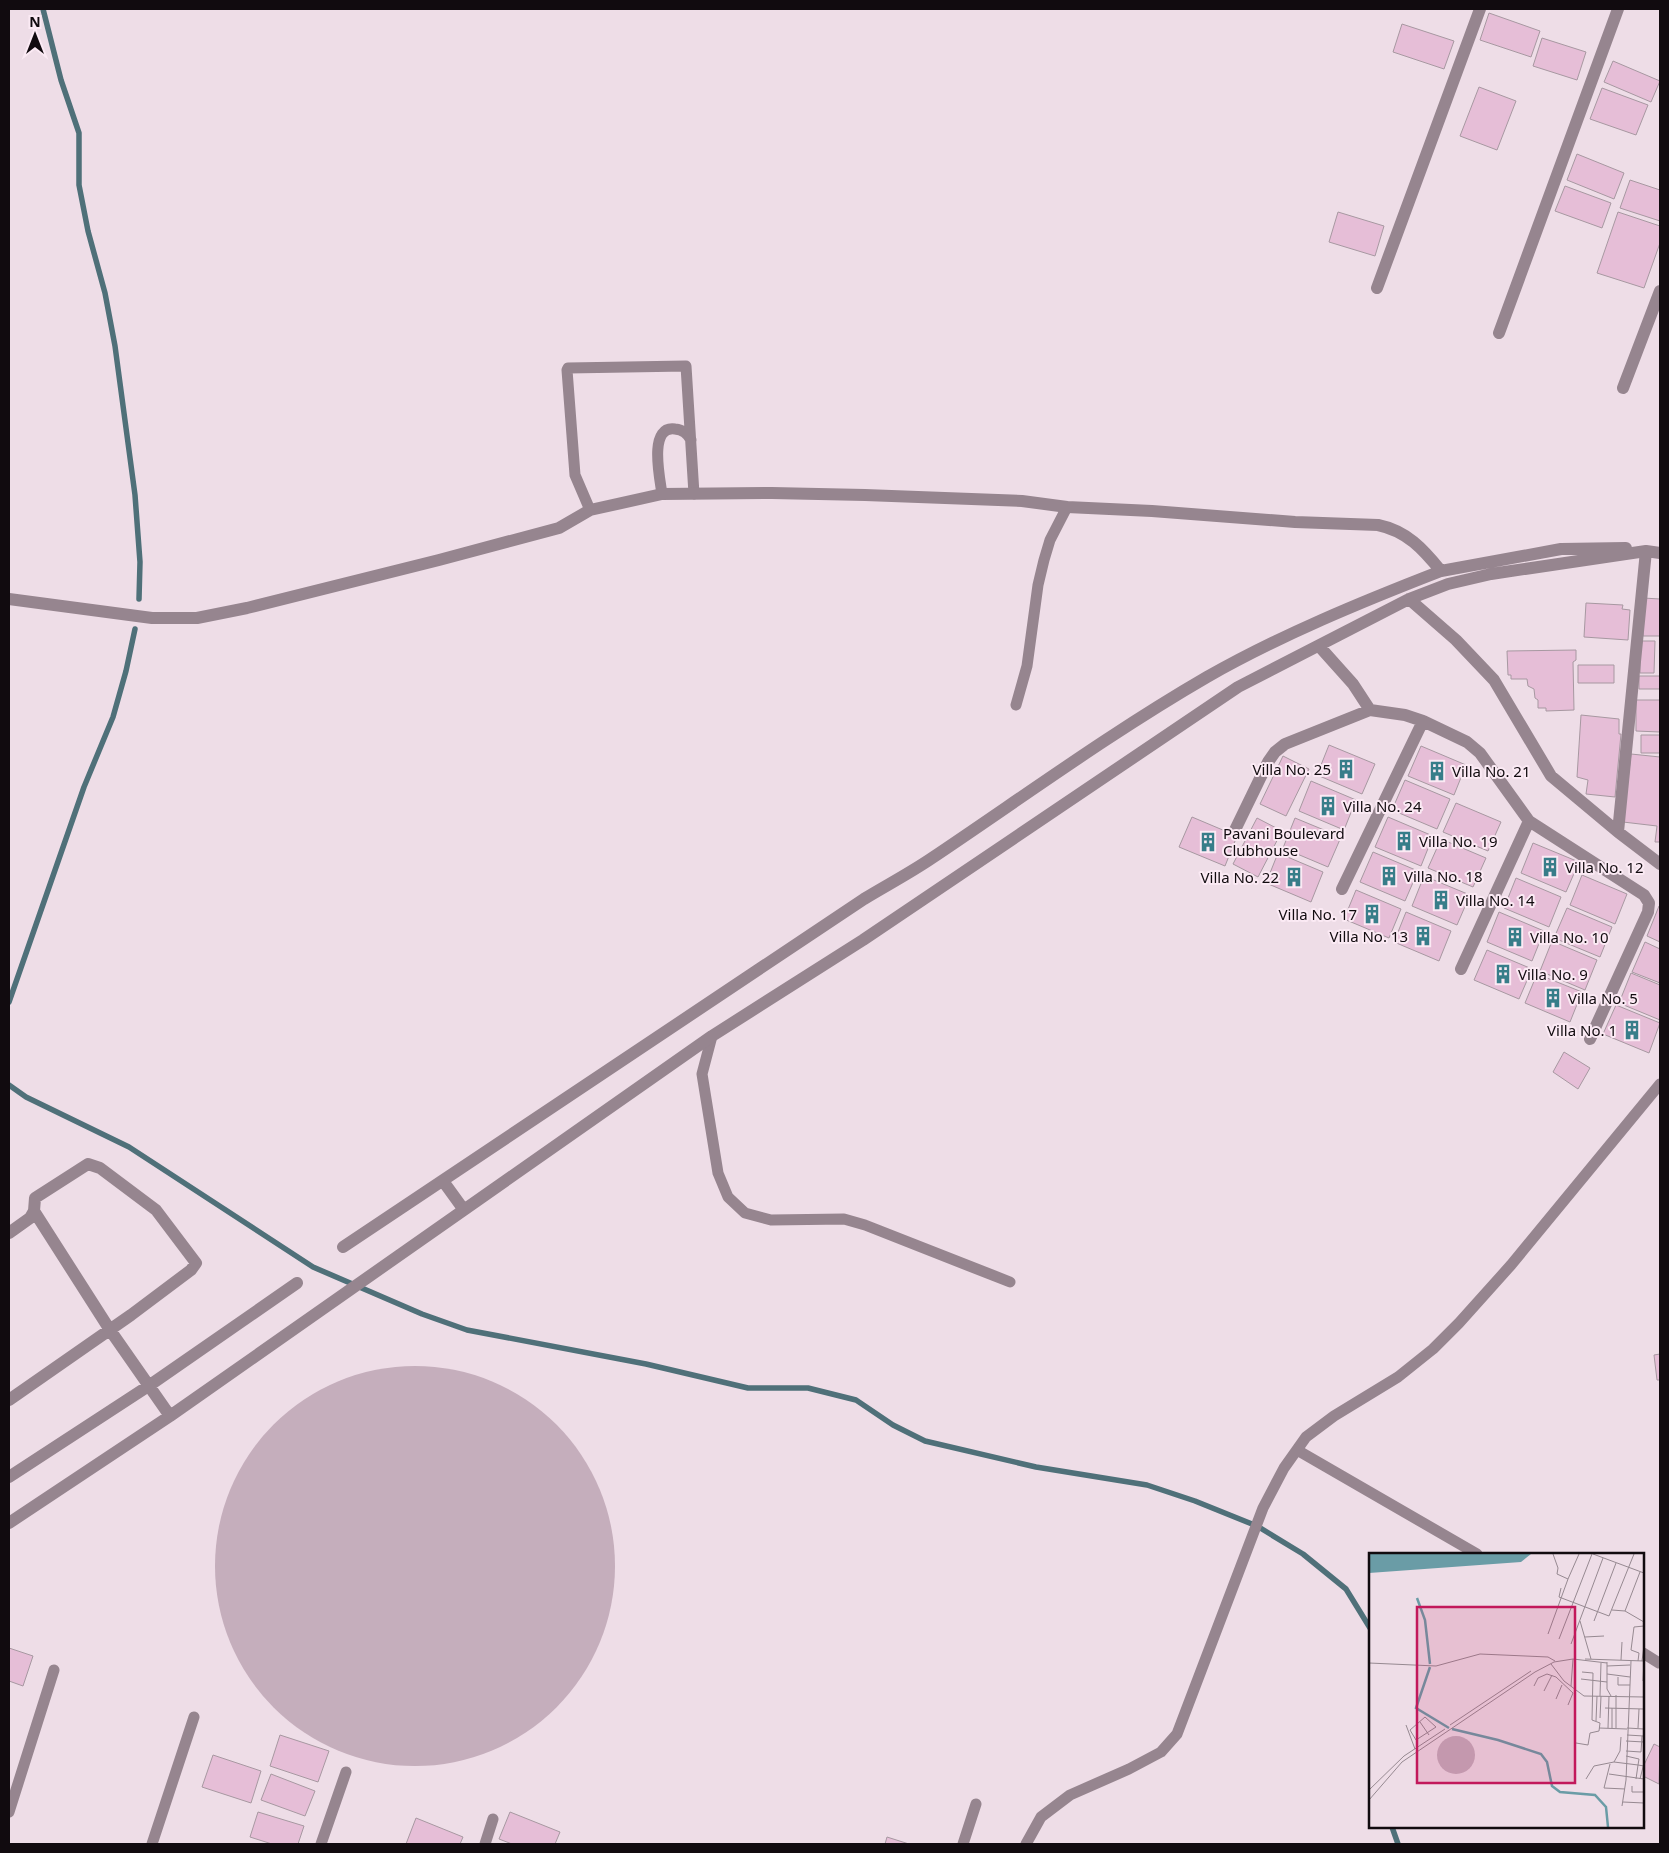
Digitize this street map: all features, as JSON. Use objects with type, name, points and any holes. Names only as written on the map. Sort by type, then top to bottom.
[{"type":"street","points":[[1378,288],[1480,9]]},
{"type":"street","points":[[1499,333],[1618,9]]},
{"type":"street","points":[[1622,388],[1660,291]]},
{"type":"street","points":[[9,598],[152,618],[197,618],[256,606],[559,528],[590,510],[662,494],[865,495],[1022,501],[1067,507],[1152,511],[1295,522],[1378,525],[1391,528],[1403,534],[1422,548],[1441,572]]},
{"type":"street","points":[[343,1247],[856,905],[931,859],[1095,748],[1207,677],[1302,629],[1372,598],[1441,572],[1561,549],[1660,547]]},
{"type":"street","points":[[1618,832],[1646,551]]},
{"type":"street","points":[[9,1523],[170,1416],[712,1036],[863,940],[1238,687],[1409,599],[1448,584],[1491,574],[1646,551],[1660,554]]},
{"type":"street","points":[[1409,599],[1456,640],[1494,680],[1551,776],[1660,864]]},
{"type":"street","points":[[1319,646],[1353,684],[1370,710]]},
{"type":"street","points":[[1235,830],[1268,762],[1275,752],[1285,744],[1370,710],[1405,715],[1423,721],[1468,742],[1480,753],[1529,821],[1644,894],[1649,902],[1648,912],[1590,1039]]},
{"type":"street","points":[[1342,889],[1423,721]]},
{"type":"street","points":[[1461,969],[1529,821]]},
{"type":"street","points":[[9,1400],[110,1330],[192,1270],[196,1263],[156,1210],[100,1168],[88,1164],[34,1198],[34,1212],[110,1330],[170,1416]]},
{"type":"street","points":[[443,1181],[464,1210]]},
{"type":"street","points":[[9,1233],[30,1218],[34,1212]]},
{"type":"street","points":[[9,1477],[150,1386],[297,1283]]},
{"type":"lane","points":[[590,510],[575,475],[568,368],[686,366],[694,494]]},
{"type":"lane","points":[[662,494],[657,446],[660,437],[672,428],[685,432],[691,440]]},
{"type":"lane","points":[[1016,705],[1027,666],[1038,585],[1044,560],[1050,540],[1067,507]]},
{"type":"lane","points":[[712,1036],[702,1074],[718,1173],[728,1197],[744,1213],[771,1220],[844,1220],[865,1225],[1010,1282]]},
{"type":"lane","points":[[1026,1844],[1041,1817],[1070,1795],[1129,1769],[1161,1752],[1177,1734],[1263,1508],[1284,1468],[1297,1450],[1306,1438],[1334,1416],[1398,1377],[1433,1349],[1459,1323],[1511,1265],[1660,1084]]},
{"type":"lane","points":[[1297,1450],[1475,1553]]},
{"type":"lane","points":[[1644,1654],[1659,1663]]},
{"type":"lane","points":[[9,1812],[54,1670]]},
{"type":"lane","points":[[152,1844],[194,1717]]},
{"type":"lane","points":[[321,1844],[346,1772]]},
{"type":"lane","points":[[963,1844],[976,1804]]},
{"type":"lane","points":[[485,1844],[493,1819]]},
{"type":"shaded area","points":[[415,1366],[454,1370],[491,1381],[542,1411],[570,1439],[600,1490],[611,1527],[615,1566],[611,1605],[600,1642],[570,1693],[542,1721],[491,1751],[454,1762],[415,1766],[376,1762],[339,1751],[288,1721],[260,1693],[230,1642],[219,1605],[215,1566],[219,1527],[230,1490],[260,1439],[288,1411],[339,1381],[376,1370]]},
{"type":"building","points":[[1489,13],[1540,31],[1531,57],[1480,40]]},
{"type":"building","points":[[1402,24],[1454,41],[1444,69],[1393,52]]},
{"type":"building","points":[[1542,38],[1586,52],[1577,80],[1533,66]]},
{"type":"building","points":[[1613,61],[1660,81],[1651,102],[1604,82]]},
{"type":"building","points":[[1479,87],[1516,101],[1497,150],[1460,136]]},
{"type":"building","points":[[1602,88],[1648,105],[1636,135],[1590,119]]},
{"type":"building","points":[[1577,154],[1624,173],[1614,199],[1567,180]]},
{"type":"building","points":[[1630,180],[1660,190],[1660,221],[1620,208]]},
{"type":"building","points":[[1565,186],[1611,203],[1602,228],[1555,211]]},
{"type":"building","points":[[1338,212],[1384,226],[1375,256],[1329,242]]},
{"type":"building","points":[[1618,212],[1660,226],[1660,243],[1644,288],[1597,273]]},
{"type":"building","points":[[1643,598],[1660,599],[1660,636],[1643,636]]},
{"type":"building","points":[[1586,603],[1623,605],[1622,609],[1630,610],[1628,640],[1584,637]]},
{"type":"building","points":[[1640,641],[1655,641],[1654,673],[1640,673]]},
{"type":"building","points":[[1576,650],[1576,660],[1573,662],[1574,710],[1546,711],[1546,708],[1538,708],[1538,700],[1535,698],[1534,689],[1528,686],[1527,679],[1511,679],[1511,675],[1508,675],[1507,651]]},
{"type":"building","points":[[1578,665],[1614,665],[1614,683],[1578,683]]},
{"type":"building","points":[[1639,676],[1660,676],[1660,689],[1639,689]]},
{"type":"building","points":[[1636,700],[1660,700],[1660,732],[1636,731]]},
{"type":"building","points":[[1581,715],[1619,719],[1619,734],[1621,734],[1615,797],[1586,794],[1588,780],[1577,777]]},
{"type":"building","points":[[1641,735],[1660,735],[1660,753],[1641,753]]},
{"type":"building","name":"Villa No. 25","points":[[1329,745],[1375,764],[1362,794],[1317,775]]},
{"type":"building","name":"Villa No. 21","points":[[1421,746],[1466,765],[1454,795],[1408,776]]},
{"type":"building","points":[[1631,754],[1660,757],[1660,842],[1655,842],[1657,826],[1623,822]]},
{"type":"building","points":[[1283,756],[1309,769],[1286,816],[1260,804]]},
{"type":"building","points":[[1405,780],[1450,799],[1437,829],[1392,810]]},
{"type":"building","name":"Villa No. 24","points":[[1311,781],[1356,800],[1344,830],[1299,811]]},
{"type":"building","points":[[1456,803],[1501,822],[1488,851],[1443,832]]},
{"type":"building","name":"Pavani Boulevard Clubhouse","points":[[1192,817],[1237,836],[1225,866],[1179,847]]},
{"type":"building","name":"Villa No. 19","points":[[1388,817],[1433,836],[1421,866],[1375,847]]},
{"type":"building","points":[[1257,818],[1282,831],[1258,877],[1233,864]]},
{"type":"building","points":[[1295,818],[1341,837],[1328,867],[1283,848]]},
{"type":"building","points":[[1441,839],[1486,858],[1473,887],[1428,868]]},
{"type":"building","name":"Villa No. 12","points":[[1533,843],[1579,862],[1566,892],[1521,873]]},
{"type":"building","name":"Villa No. 18","points":[[1373,852],[1418,871],[1405,901],[1360,882]]},
{"type":"building","name":"Villa No. 22","points":[[1278,853],[1323,872],[1311,902],[1266,883]]},
{"type":"building","points":[[1582,875],[1627,894],[1615,924],[1570,905]]},
{"type":"building","name":"Villa No. 14","points":[[1424,876],[1470,895],[1457,925],[1412,906]]},
{"type":"building","points":[[1516,878],[1561,897],[1549,927],[1504,908]]},
{"type":"building","name":"Villa No. 17","points":[[1356,890],[1401,909],[1389,938],[1344,919]]},
{"type":"building","points":[[1660,906],[1660,942],[1647,936]]},
{"type":"building","points":[[1567,908],[1612,927],[1600,957],[1554,938]]},
{"type":"building","name":"Villa No. 13","points":[[1406,912],[1451,931],[1439,961],[1394,942]]},
{"type":"building","name":"Villa No. 10","points":[[1499,912],[1544,931],[1532,961],[1487,942]]},
{"type":"building","points":[[1552,941],[1597,960],[1585,990],[1540,971]]},
{"type":"building","points":[[1645,942],[1660,949],[1660,983],[1632,972]]},
{"type":"building","name":"Villa No. 9","points":[[1487,950],[1532,969],[1519,999],[1474,980]]},
{"type":"building","points":[[1631,973],[1660,985],[1660,1020],[1619,1003]]},
{"type":"building","name":"Villa No. 5","points":[[1537,974],[1582,992],[1570,1022],[1525,1003]]},
{"type":"building","name":"Villa No. 1","points":[[1616,1005],[1660,1023],[1649,1053],[1603,1034]]},
{"type":"building","points":[[1564,1052],[1590,1068],[1578,1089],[1553,1072]]},
{"type":"building","points":[[1660,1354],[1660,1380],[1657,1380],[1654,1355]]},
{"type":"building","points":[[9,1648],[33,1656],[23,1686],[9,1681]]},
{"type":"building","points":[[280,1735],[329,1751],[318,1782],[270,1766]]},
{"type":"building","points":[[1654,1744],[1660,1747],[1659,1784],[1644,1776],[1644,1765]]},
{"type":"building","points":[[213,1755],[261,1771],[251,1803],[202,1787]]},
{"type":"building","points":[[271,1774],[315,1791],[305,1816],[261,1800]]},
{"type":"building","points":[[258,1812],[304,1826],[298,1844],[272,1844],[250,1837]]},
{"type":"building","points":[[510,1812],[560,1832],[555,1844],[512,1844],[499,1839]]},
{"type":"building","points":[[416,1818],[463,1837],[460,1844],[406,1844]]},
{"type":"building","points":[[887,1837],[909,1844],[885,1844]]},
{"type":"waterway","points":[[43,9],[61,80],[79,133],[79,185],[88,231],[105,293],[115,346],[135,495],[140,562],[139,599]]},
{"type":"waterway","points":[[9,1002],[84,787],[113,717],[135,629]]},
{"type":"waterway","points":[[9,1085],[26,1097],[129,1147],[313,1267],[422,1314],[467,1330],[646,1364],[748,1388],[808,1388],[856,1400],[893,1425],[925,1441],[1036,1467],[1147,1485],[1195,1501],[1257,1526],[1303,1554],[1346,1589],[1369,1626]]},
{"type":"waterway","points":[[1392,1828],[1398,1844]]},
{"type":"place","name":"Villa No. 25","points":[[1346,769]]},
{"type":"place","name":"Villa No. 21","points":[[1437,771]]},
{"type":"place","name":"Villa No. 24","points":[[1328,806]]},
{"type":"place","name":"Villa No. 19","points":[[1404,841]]},
{"type":"place","name":"Pavani Boulevard Clubhouse","points":[[1208,842]]},
{"type":"place","name":"Villa No. 12","points":[[1550,867]]},
{"type":"place","name":"Villa No. 18","points":[[1389,876]]},
{"type":"place","name":"Villa No. 22","points":[[1294,877]]},
{"type":"place","name":"Villa No. 14","points":[[1441,900]]},
{"type":"place","name":"Villa No. 17","points":[[1372,914]]},
{"type":"place","name":"Villa No. 13","points":[[1423,936]]},
{"type":"place","name":"Villa No. 10","points":[[1515,937]]},
{"type":"place","name":"Villa No. 9","points":[[1503,974]]},
{"type":"place","name":"Villa No. 5","points":[[1553,998]]},
{"type":"place","name":"Villa No. 1","points":[[1632,1030]]}]
